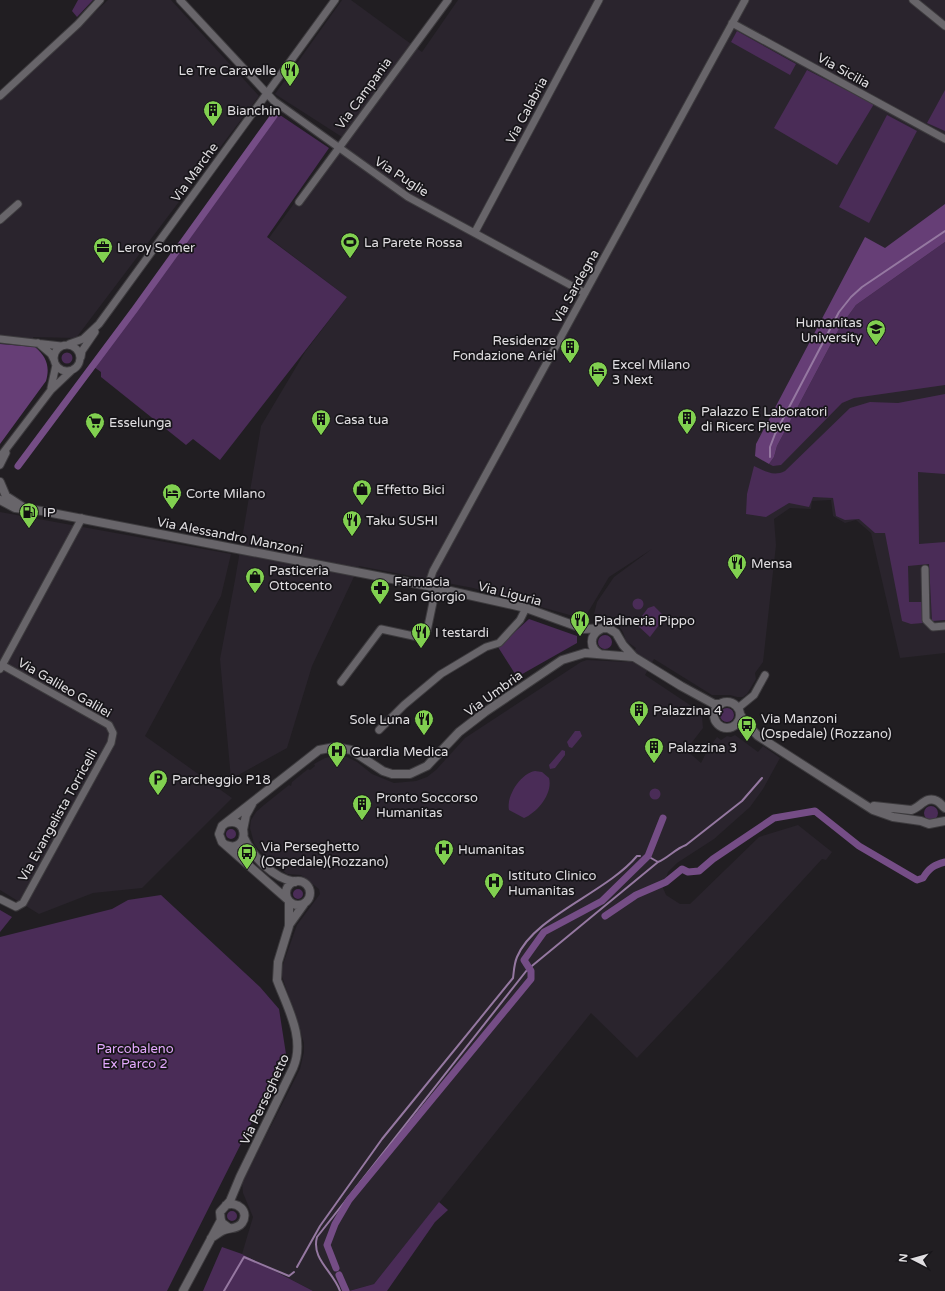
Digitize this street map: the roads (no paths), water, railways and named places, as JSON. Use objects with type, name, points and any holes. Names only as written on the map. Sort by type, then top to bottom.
[{"type":"street","points":[[0,96],[78,24],[100,0]]},
{"type":"street","name":"Via Puglie","points":[[180,0],[274,101],[408,196],[585,293]]},
{"type":"street","name":"Via Marche","points":[[99,324],[335,0]]},
{"type":"street","name":"Via Campania","points":[[299,202],[448,0]]},
{"type":"street","name":"Via Calabria","points":[[475,232],[599,0]]},
{"type":"street","name":"Via Sardegna","points":[[341,682],[381,629],[418,637],[423,635],[427,630],[432,587],[438,562],[745,0]]},
{"type":"street","points":[[913,0],[945,26]]},
{"type":"street","name":"Via Sicilia","points":[[732,23],[945,139]]},
{"type":"street","points":[[0,220],[18,204]]},
{"type":"street","points":[[0,339],[61,346],[83,339],[99,324]]},
{"type":"street","points":[[0,457],[51,390],[78,365],[82,351],[93,336],[99,324]]},
{"type":"street","points":[[38,343],[51,354],[55,363],[63,370],[71,371]]},
{"type":"street","points":[[69,344],[77,349],[81,357]]},
{"type":"street","points":[[51,390],[55,352],[61,346]]},
{"type":"street","points":[[0,465],[9,447]]},
{"type":"street","name":"Via Alessandro Manzoni","points":[[0,483],[0,490]]},
{"type":"street","name":"Via Alessandro Manzoni","points":[[0,483],[6,496],[27,509]]},
{"type":"street","name":"Via Alessandro Manzoni","points":[[0,500],[15,508],[82,518],[432,587]]},
{"type":"street","points":[[1,667],[82,518]]},
{"type":"street","points":[[925,569],[926,620],[933,627],[945,626]]},
{"type":"street","name":"Via Liguria","points":[[432,587],[526,608],[584,629],[601,629]]},
{"type":"street","points":[[379,730],[404,705],[441,674],[486,647],[498,643],[520,620],[526,608]]},
{"type":"street","name":"Via Liguria","points":[[584,629],[592,641]]},
{"type":"street","points":[[634,657],[600,654],[594,648],[592,641],[594,634],[601,629],[613,630],[634,657],[680,686],[714,704],[730,703],[739,711],[744,721],[758,736]]},
{"type":"street","points":[[609,654],[617,648],[618,638]]},
{"type":"street","points":[[577,654],[592,641]]},
{"type":"street","name":"Via Umbria","points":[[252,803],[311,755],[327,748],[335,747],[351,750],[364,757],[375,766],[392,774],[410,774],[427,766],[459,732],[484,712],[562,660],[577,654],[600,654]]},
{"type":"street","name":"Via Galileo Galilei","points":[[1,667],[109,725],[113,733]]},
{"type":"street","points":[[731,727],[738,722],[739,711],[754,694],[765,675]]},
{"type":"street","points":[[680,686],[706,706],[721,726],[745,730],[758,736],[861,803],[889,816],[925,823],[933,824],[942,821],[944,814],[944,807],[938,801],[932,799],[921,804],[915,809],[906,811],[861,803]]},
{"type":"street","points":[[714,717],[716,710],[721,704]]},
{"type":"street","name":"Via Evangelista Torricelli","points":[[0,898],[13,906],[18,907],[23,903],[111,743],[113,733]]},
{"type":"street","points":[[226,823],[238,823],[244,834],[248,848],[281,878],[305,883],[310,890],[309,899],[304,904],[297,906],[288,900],[220,839],[220,830],[226,823],[252,803]]},
{"type":"street","points":[[225,845],[236,846],[244,834],[246,815],[252,803]]},
{"type":"street","points":[[921,804],[919,812],[925,823]]},
{"type":"street","points":[[288,900],[287,889],[295,882]]},
{"type":"street","name":"Via Perseghetto","points":[[288,900],[289,926]]},
{"type":"street","name":"Via Perseghetto","points":[[226,1205],[230,1201],[298,1058],[298,1037],[276,971],[289,926],[304,904]]},
{"type":"street","points":[[209,1240],[229,1228],[237,1227],[242,1223],[244,1217],[238,1200],[236,1188]]},
{"type":"street","points":[[183,1291],[220,1220],[220,1212],[226,1205],[234,1204],[242,1209]]},
{"type":"street","points":[[220,1220],[229,1228]]},
{"type":"waterway","points":[[18,466],[135,309],[276,113]]},
{"type":"waterway","points":[[770,457],[770,447],[775,434],[839,312],[851,297],[862,287],[945,231]]},
{"type":"waterway","points":[[340,1291],[317,1252],[317,1237],[527,970],[658,862],[686,845],[742,801],[762,778]]},
{"type":"waterway","points":[[605,916],[636,895],[666,882],[682,869],[688,872],[699,871],[713,859],[774,818],[815,811],[859,846],[917,880],[923,878],[932,867],[945,862]]},
{"type":"waterway","points":[[336,1268],[327,1245],[335,1224],[349,1200],[531,979],[531,971],[524,960],[544,932],[602,901],[648,856],[663,818]]},
{"type":"waterway","points":[[297,1267],[320,1226],[382,1139],[513,978],[517,957],[526,942],[554,917],[608,882],[637,856],[640,856]]},
{"type":"waterway","points":[[651,858],[658,862]]},
{"type":"waterway","points":[[224,1291],[244,1257],[289,1276],[294,1272]]},
{"type":"waterway","points":[[339,1275],[346,1291]]},
{"type":"place","name":"Le Tre Caravelle","points":[[290,87]]},
{"type":"place","name":"Bianchin","points":[[213,127]]},
{"type":"place","name":"La Parete Rossa","points":[[350,259]]},
{"type":"place","name":"Leroy Somer","points":[[103,264]]},
{"type":"place","name":"Humanitas University","points":[[876,346]]},
{"type":"place","name":"Residenze Fondazione Ariel","points":[[570,364]]},
{"type":"place","name":"Excel Milano 3 Next","points":[[598,388]]},
{"type":"place","name":"Palazzo E Laboratori di Ricerc Pieve","points":[[687,435]]},
{"type":"place","name":"Casa tua","points":[[321,436]]},
{"type":"place","name":"Esselunga","points":[[95,439]]},
{"type":"place","name":"Effetto Bici","points":[[362,506]]},
{"type":"place","name":"Corte Milano","points":[[172,510]]},
{"type":"place","name":"IP","points":[[29,529]]},
{"type":"place","name":"Taku SUSHI","points":[[352,537]]},
{"type":"place","name":"Mensa","points":[[737,580]]},
{"type":"place","name":"Pasticeria Ottocento","points":[[255,594]]},
{"type":"place","name":"Farmacia San Giorgio","points":[[380,605]]},
{"type":"place","name":"Piadineria Pippo","points":[[580,637]]},
{"type":"place","name":"I testardi","points":[[421,649]]},
{"type":"place","name":"Palazzina 4","points":[[639,727]]},
{"type":"place","name":"Sole Luna","points":[[424,736]]},
{"type":"place","name":"Via Manzoni (Ospedale) (Rozzano)","points":[[747,742]]},
{"type":"place","name":"Palazzina 3","points":[[654,764]]},
{"type":"place","name":"Guardia Medica","points":[[337,768]]},
{"type":"place","name":"Parcheggio P18","points":[[158,796]]},
{"type":"place","name":"Pronto Soccorso Humanitas","points":[[362,821]]},
{"type":"place","name":"Humanitas","points":[[444,866]]},
{"type":"place","name":"Via Perseghetto (Ospedale)(Rozzano)","points":[[247,870]]},
{"type":"place","name":"Istituto Clinico Humanitas","points":[[494,899]]},
{"type":"park label","name":"Parcobaleno Ex Parco 2","points":[[135,1056]]}]
